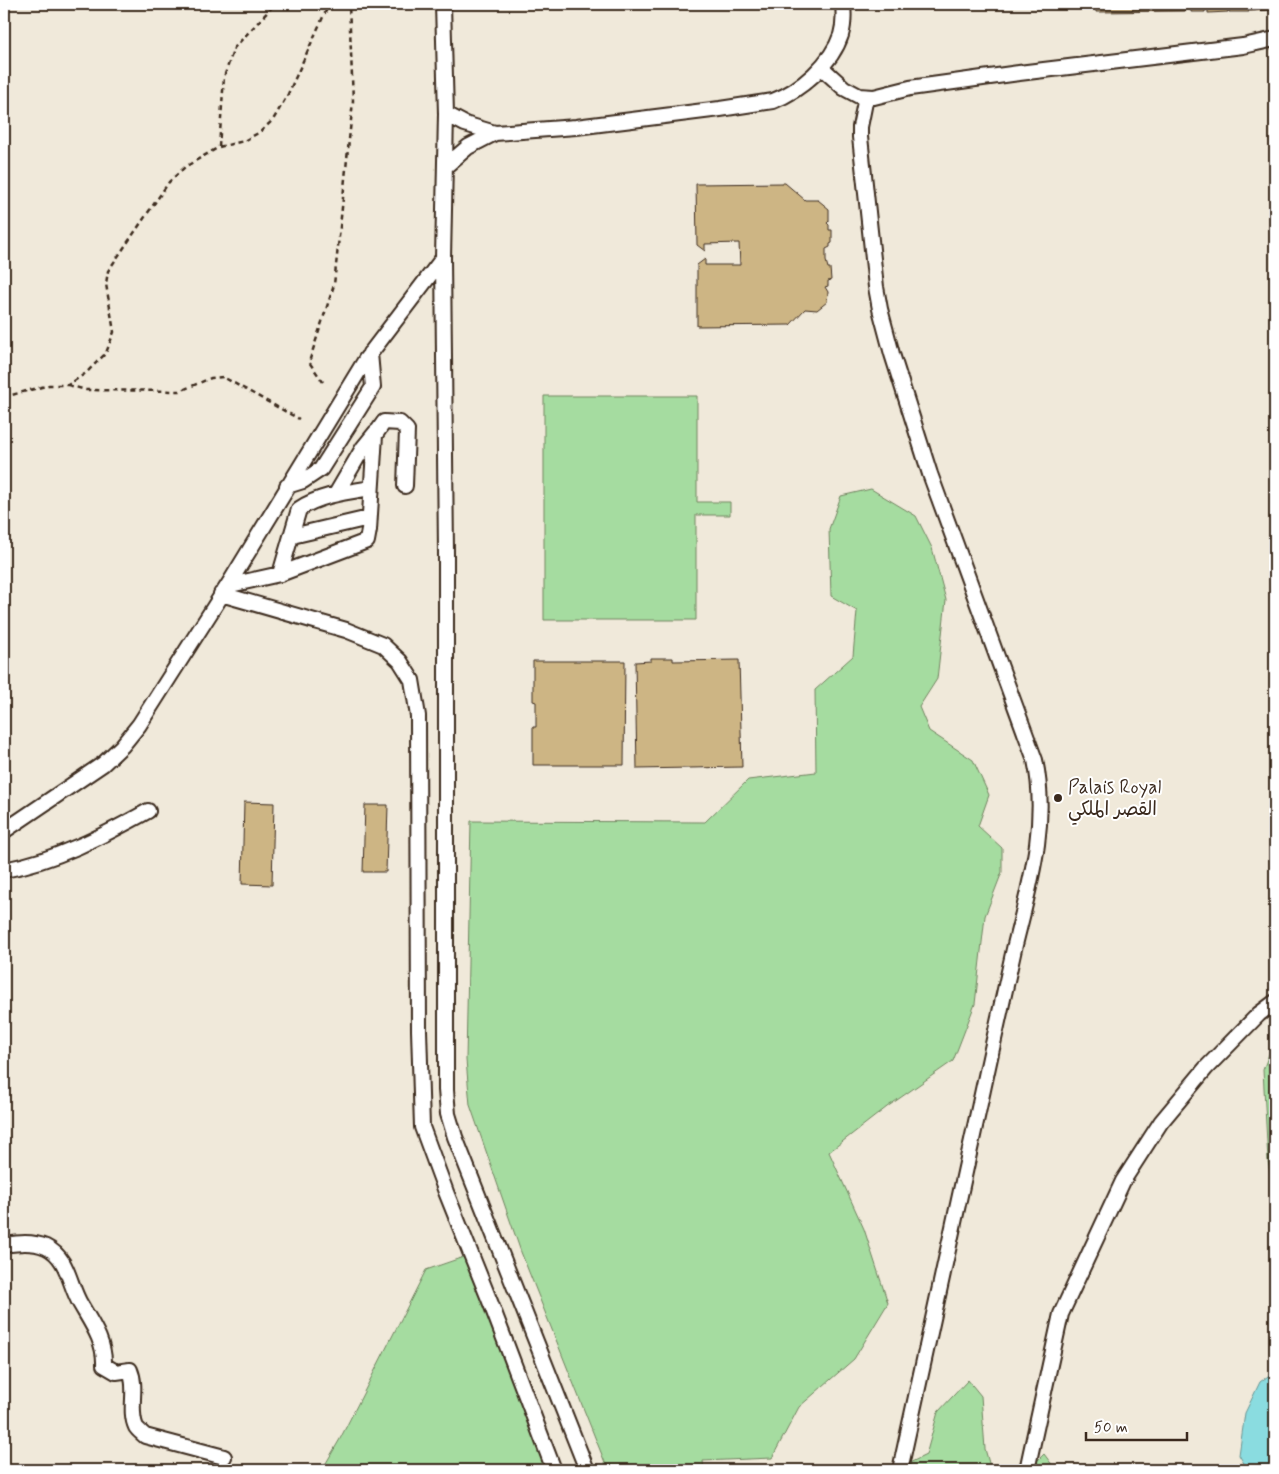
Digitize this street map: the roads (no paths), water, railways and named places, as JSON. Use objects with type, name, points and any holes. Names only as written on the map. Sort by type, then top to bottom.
[{"type":"street","points":[[443,4],[446,114],[443,258],[446,552],[446,1090],[448,1114],[469,1174],[523,1305],[587,1470]]},
{"type":"street","points":[[446,114],[465,124],[495,133],[576,127],[720,110],[773,101],[790,94],[822,68],[841,35],[843,4]]},
{"type":"street","points":[[822,68],[844,88],[859,96],[866,97],[930,85],[1243,46],[1275,39]]},
{"type":"street","points":[[866,97],[860,137],[880,309],[892,354],[930,474],[1032,752],[1039,781],[1040,798],[1039,837],[1030,884],[989,1060],[900,1470]]},
{"type":"street","points":[[446,166],[468,148],[495,133]]},
{"type":"street","points":[[4,831],[103,764],[122,746],[139,725],[230,582],[370,353],[443,258]]},
{"type":"street","points":[[287,486],[302,481],[321,470],[372,387],[370,353]]},
{"type":"street","points":[[336,494],[363,448],[384,422],[400,422],[407,430],[406,486]]},
{"type":"street","points":[[230,582],[235,584],[280,574],[367,541],[375,435],[378,430]]},
{"type":"street","points":[[280,574],[299,509],[308,503],[336,494],[371,488]]},
{"type":"street","points":[[292,536],[369,518]]},
{"type":"street","points":[[221,594],[346,630],[383,645],[400,661],[412,680],[418,716],[419,1030],[422,1127],[554,1470]]},
{"type":"street","points":[[4,870],[26,866],[95,840],[148,812]]},
{"type":"street","points":[[1027,1470],[1061,1314],[1123,1181],[1162,1122],[1206,1068],[1260,1014],[1275,1002]]},
{"type":"street","points":[[4,1245],[37,1244],[57,1255],[70,1276],[80,1305],[98,1333],[104,1365],[116,1372],[130,1370],[134,1378],[136,1426],[144,1436],[224,1457]]},
{"type":"water","points":[[1275,1371],[1275,1470],[1248,1470],[1239,1455],[1245,1413],[1260,1382]]},
{"type":"place","name":"Palais Royal القصر الملكي","points":[[1058,798]]}]
